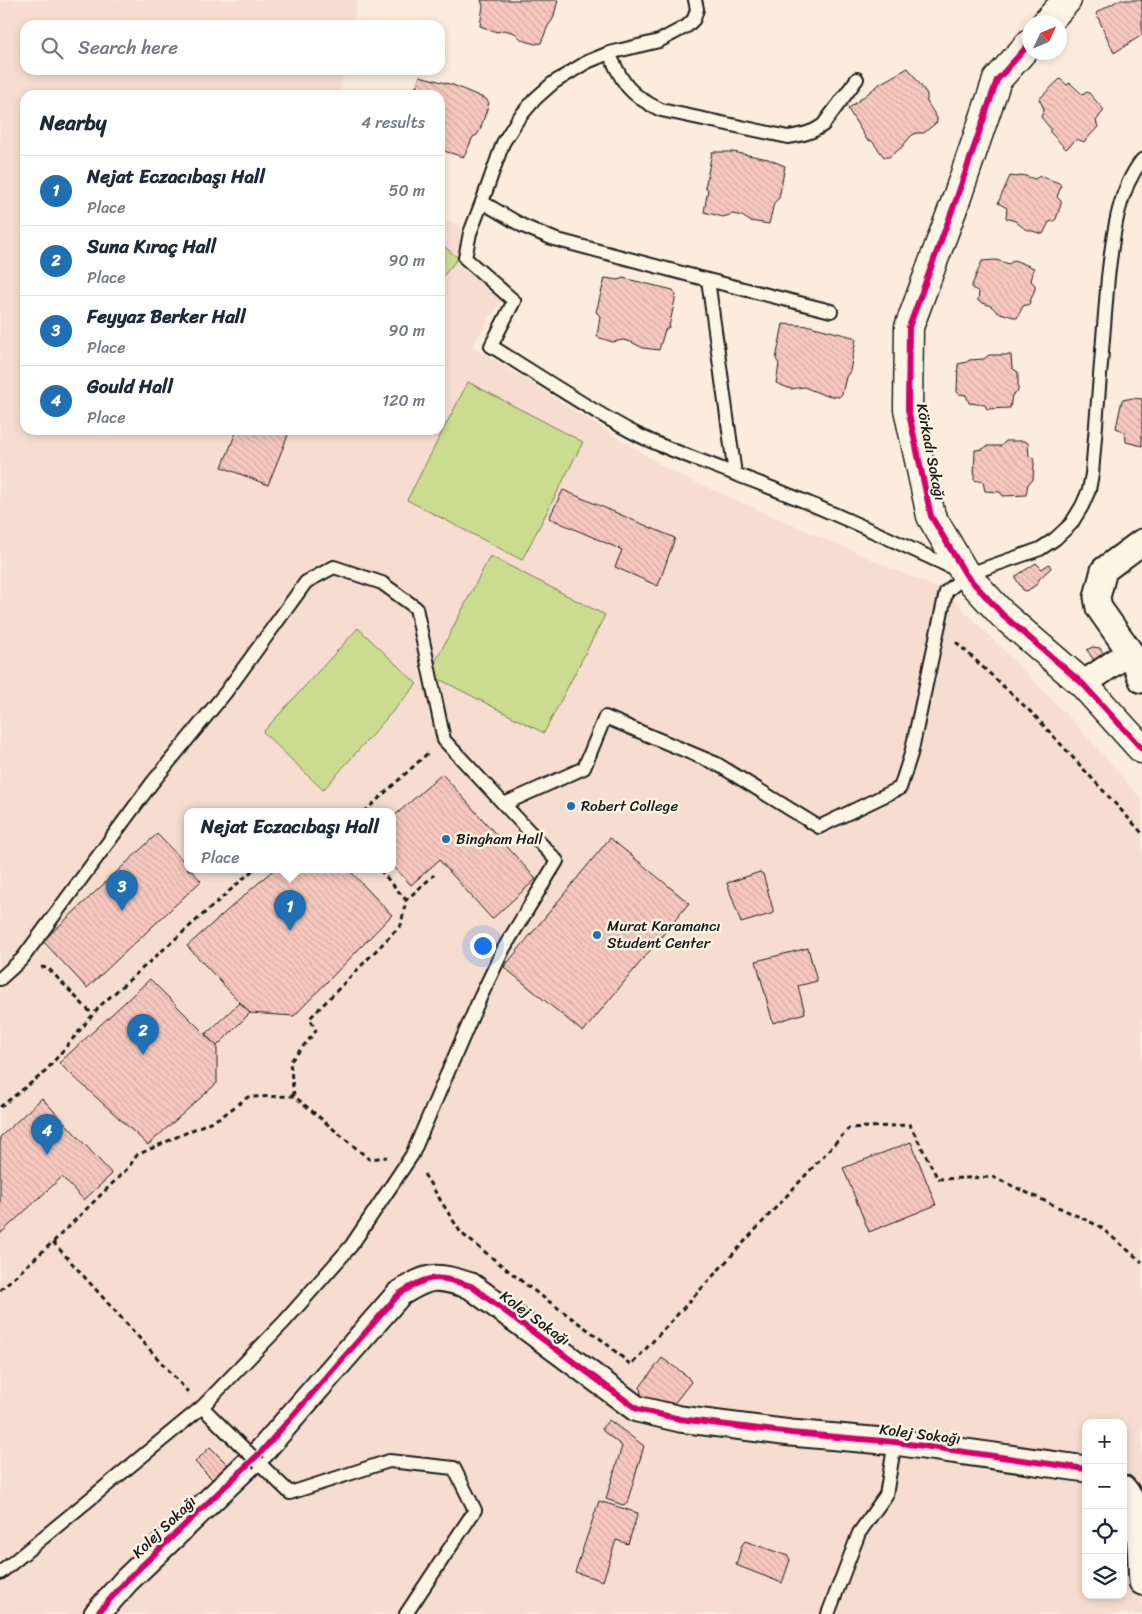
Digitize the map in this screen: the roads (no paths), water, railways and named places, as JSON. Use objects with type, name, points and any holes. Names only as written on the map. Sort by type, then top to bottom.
[{"type":"street","points":[[1053,15],[1067,0]]},
{"type":"street","name":"Körkadı Sokağı","points":[[1022,52],[997,80],[956,200],[909,327],[908,409],[931,516],[966,574],[1003,615],[1083,684],[1142,750]]},
{"type":"street","points":[[1142,542],[1104,570],[1097,597],[1099,608],[1130,652],[1142,680]]},
{"type":"street","points":[[1083,684],[1130,652]]},
{"type":"street","name":"Kolej Sokağı","points":[[97,1614],[126,1581],[262,1451],[399,1294],[422,1280],[443,1278],[470,1286],[637,1409],[680,1419],[791,1433],[894,1442],[1082,1468]]},
{"type":"street","points":[[1127,1492],[1136,1510],[1142,1582]]},
{"type":"lane","points":[[695,0],[697,9],[694,19],[687,26],[659,41],[609,53],[573,69],[554,83],[535,99],[518,119],[503,143],[470,233],[465,258],[514,301],[491,346],[595,410],[640,435],[690,458],[736,474],[881,535],[966,574]]},
{"type":"lane","points":[[609,53],[621,79],[629,90],[650,105],[661,110],[788,137],[802,135],[816,130],[823,125],[857,80]]},
{"type":"lane","points":[[504,804],[584,768],[605,717],[717,764],[819,827],[900,788],[911,754],[946,592],[966,574],[1040,549],[1055,539],[1071,524],[1089,490],[1112,246],[1126,186],[1142,160]]},
{"type":"lane","points":[[482,202],[523,226],[554,239],[831,311]]},
{"type":"lane","points":[[708,280],[736,474]]},
{"type":"lane","points":[[0,980],[22,959],[152,783],[226,692],[306,582],[334,567],[382,583],[416,608],[444,740],[557,862],[504,948],[480,998],[412,1155],[351,1246],[284,1322],[202,1407],[0,1573]]},
{"type":"lane","points":[[202,1407],[290,1493],[389,1461],[454,1468],[475,1510],[406,1614]]},
{"type":"lane","points":[[828,1614],[859,1533],[886,1495],[894,1442]]},
{"type":"place","name":"Robert College","points":[[571,806]]},
{"type":"place","name":"Bingham Hall","points":[[446,839]]},
{"type":"place","name":"Feyyaz Berker Hall","points":[[122,911]]},
{"type":"place","name":"Nejat Eczacıbaşı Hall","points":[[290,931]]},
{"type":"place","name":"Murat Karamancı Student Center","points":[[597,935]]},
{"type":"place","name":"Suna Kıraç Hall","points":[[143,1055]]},
{"type":"place","name":"Gould Hall","points":[[47,1155]]}]
